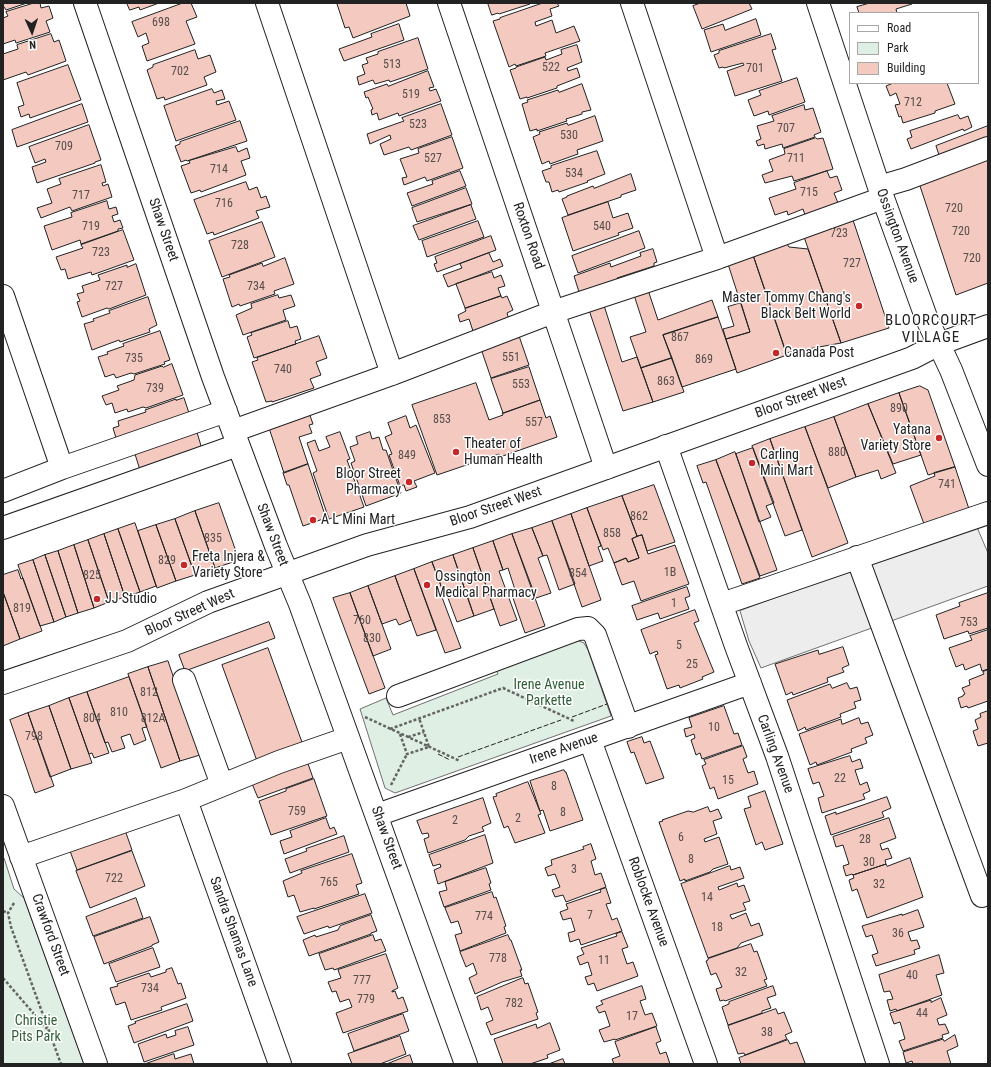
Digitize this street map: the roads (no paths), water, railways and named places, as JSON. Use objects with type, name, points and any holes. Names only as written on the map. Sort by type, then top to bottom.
[{"type":"street","name":"Shaw Street","points":[[85,3],[226,411],[276,546],[300,604],[466,1064]]},
{"type":"street","points":[[267,3],[392,374]]},
{"type":"street","name":"Roxton Road","points":[[449,3],[606,468]]},
{"type":"street","points":[[632,3],[717,258]]},
{"type":"street","name":"Ossington Avenue","points":[[818,3],[881,193],[926,317],[951,370],[988,465]]},
{"type":"street","points":[[3,528],[236,438],[392,374],[553,312],[717,258],[881,193],[906,178],[988,148]]},
{"type":"street","points":[[3,296],[62,468]]},
{"type":"street","name":"Bloor Street West","points":[[3,683],[126,641],[208,602],[367,545],[470,517],[912,358],[939,344],[988,326]]},
{"type":"street","points":[[3,491],[62,468],[226,411]]},
{"type":"street","name":"Carling Avenue","points":[[666,446],[777,756],[878,1064]]},
{"type":"street","points":[[722,604],[988,513]]},
{"type":"street","points":[[857,557],[982,896]]},
{"type":"street","points":[[398,696],[578,629],[588,628],[596,635],[628,727]]},
{"type":"street","points":[[184,680],[222,785]]},
{"type":"street","name":"Irene Avenue","points":[[377,814],[750,683]]},
{"type":"street","points":[[21,857],[186,800],[279,762],[348,738]]},
{"type":"street","name":"Roblocke Avenue","points":[[590,740],[706,1064]]},
{"type":"street","name":"Sandra Shamas Lane","points":[[186,800],[280,1064]]},
{"type":"street","name":"Crawford Street","points":[[3,806],[96,1064]]},
{"type":"place","name":"Master Tommy Chang's Black Belt World","points":[[859,306]]},
{"type":"place","name":"Canada Post","points":[[776,353]]},
{"type":"place","name":"Yatana Variety Store","points":[[939,438]]},
{"type":"place","name":"Theater of Human Health","points":[[456,452]]},
{"type":"place","name":"Carling Mini Mart","points":[[752,463]]},
{"type":"place","name":"Bloor Street Pharmacy","points":[[409,482]]},
{"type":"place","name":"A L Mini Mart","points":[[313,520]]},
{"type":"place","name":"Freta Injera & Variety Store","points":[[184,565]]},
{"type":"place","name":"Ossington Medical Pharmacy","points":[[427,585]]},
{"type":"place","name":"JJ Studio","points":[[97,599]]},
{"type":"district","name":"BLOORCOURT VILLAGE","points":[[931,330]]},
{"type":"park label","name":"Irene Avenue Parkette","points":[[549,694]]},
{"type":"park label","name":"Christie Pits Park","points":[[36,1030]]}]
